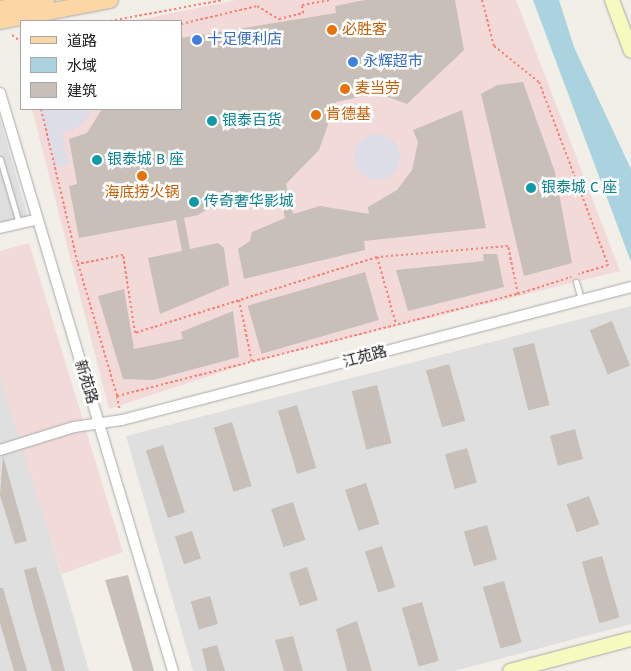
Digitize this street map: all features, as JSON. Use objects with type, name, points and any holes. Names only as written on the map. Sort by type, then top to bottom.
[{"type":"main road","points":[[0,9],[46,0]]},
{"type":"main road","points":[[0,21],[110,0]]},
{"type":"street","points":[[612,0],[631,51]]},
{"type":"street","name":"新苑路","points":[[0,93],[36,220],[173,671]]},
{"type":"street","points":[[0,228],[36,220]]},
{"type":"street","name":"江苑路","points":[[0,450],[74,427],[100,426],[631,287]]},
{"type":"street","points":[[510,671],[631,638]]},
{"type":"lane","points":[[0,159],[20,224]]},
{"type":"lane","points":[[576,282],[581,300]]},
{"type":"path","points":[[115,20],[223,0]]},
{"type":"path","points":[[182,24],[257,6],[279,19],[303,13],[302,5],[331,0]]},
{"type":"path","points":[[117,396],[518,294],[608,265],[539,82],[494,46],[482,0]]},
{"type":"path","points":[[12,35],[20,41]]},
{"type":"path","points":[[41,110],[78,264],[117,396],[122,420]]},
{"type":"path","points":[[78,264],[123,255],[135,333],[378,257],[508,246],[518,294]]},
{"type":"path","points":[[378,257],[396,325]]},
{"type":"path","points":[[239,300],[252,362]]},
{"type":"shaded area","points":[[236,0],[516,0],[620,271],[252,362],[109,409],[32,110],[182,110],[182,20],[138,20]]},
{"type":"shaded area","points":[[40,110],[92,110],[82,125],[62,133],[69,165],[55,168]]},
{"type":"shaded area","points":[[0,119],[28,217],[0,223]]},
{"type":"shaded area","points":[[377,134],[390,138],[396,144],[400,157],[396,170],[390,176],[377,180],[364,176],[358,170],[354,157],[358,144],[364,138]]},
{"type":"shaded area","points":[[29,243],[123,552],[62,574],[0,376],[0,251]]},
{"type":"shaded area","points":[[631,306],[631,624],[454,671],[193,671],[126,436]]},
{"type":"shaded area","points":[[0,375],[50,535],[89,671],[0,671]]},
{"type":"water","points":[[533,0],[559,0],[574,47],[631,169],[631,262]]},
{"type":"building","name":"银泰百货","points":[[365,0],[455,0],[464,50],[407,104],[358,86],[359,97],[336,102],[319,150],[286,184],[293,214],[320,206],[369,214],[368,207],[397,190],[412,170],[418,142],[413,130],[462,110],[486,228],[364,241],[365,250],[244,279],[238,249],[250,241],[252,232],[285,218],[279,190],[230,206],[223,206],[222,200],[198,215],[184,218],[190,249],[218,243],[224,248],[229,285],[160,314],[148,258],[182,251],[176,220],[79,238],[69,186],[77,184],[69,139],[87,133],[101,110],[182,110],[182,38],[336,13],[335,6]]},
{"type":"building","points":[[523,82],[555,172],[572,263],[524,276],[481,94],[497,85]]},
{"type":"building","points":[[483,254],[497,254],[504,287],[408,311],[396,270],[484,261]]},
{"type":"building","points":[[365,272],[379,320],[262,354],[248,306]]},
{"type":"building","points":[[124,289],[134,349],[183,339],[181,332],[233,311],[239,357],[153,380],[123,379],[98,296]]},
{"type":"building","points":[[612,321],[630,366],[608,374],[590,330]]},
{"type":"building","points":[[534,343],[549,405],[528,410],[513,348]]},
{"type":"building","points":[[449,364],[465,421],[442,427],[426,371]]},
{"type":"building","points":[[377,385],[392,443],[366,450],[352,391]]},
{"type":"building","points":[[297,405],[316,468],[297,474],[278,411]]},
{"type":"building","points":[[232,422],[252,486],[233,492],[214,428]]},
{"type":"building","points":[[575,429],[583,459],[558,466],[550,436]]},
{"type":"building","points":[[163,445],[185,513],[168,518],[146,451]]},
{"type":"building","points":[[467,448],[477,483],[455,489],[445,454]]},
{"type":"building","points":[[3,456],[27,541],[15,544],[0,495]]},
{"type":"building","points":[[366,483],[379,524],[358,531],[345,490]]},
{"type":"building","points":[[589,496],[599,524],[577,532],[566,504]]},
{"type":"building","points":[[293,502],[305,540],[283,547],[271,509]]},
{"type":"building","points":[[487,525],[497,560],[474,566],[464,532]]},
{"type":"building","points":[[192,531],[201,559],[184,564],[175,537]]},
{"type":"building","points":[[382,546],[395,587],[378,592],[365,552]]},
{"type":"building","points":[[602,556],[620,618],[599,623],[582,562]]},
{"type":"building","points":[[36,567],[65,671],[52,671],[33,606],[24,570]]},
{"type":"building","points":[[307,567],[318,600],[300,606],[289,573]]},
{"type":"building","points":[[128,575],[154,671],[133,671],[105,580]]},
{"type":"building","points":[[504,581],[522,643],[500,649],[483,587]]},
{"type":"building","points":[[0,588],[3,588],[27,671],[14,671],[0,623]]},
{"type":"building","points":[[210,596],[218,624],[199,629],[191,602]]},
{"type":"building","points":[[422,602],[439,661],[419,666],[402,608]]},
{"type":"building","points":[[357,621],[372,671],[347,671],[336,629]]},
{"type":"building","points":[[293,636],[303,671],[284,671],[275,640]]},
{"type":"building","points":[[217,645],[225,671],[207,671],[202,649]]},
{"type":"place","name":"必胜客","points":[[332,30]]},
{"type":"place","name":"十足便利店","points":[[197,40]]},
{"type":"place","name":"永辉超市","points":[[353,62]]},
{"type":"place","name":"麦当劳","points":[[345,89]]},
{"type":"place","name":"肯德基","points":[[316,115]]},
{"type":"place","name":"银泰百货","points":[[212,121]]},
{"type":"place","name":"银泰城 B 座","points":[[97,160]]},
{"type":"place","name":"海底捞火锅","points":[[142,176]]},
{"type":"place","name":"银泰城 C 座","points":[[531,188]]},
{"type":"place","name":"传奇奢华影城","points":[[194,202]]}]
